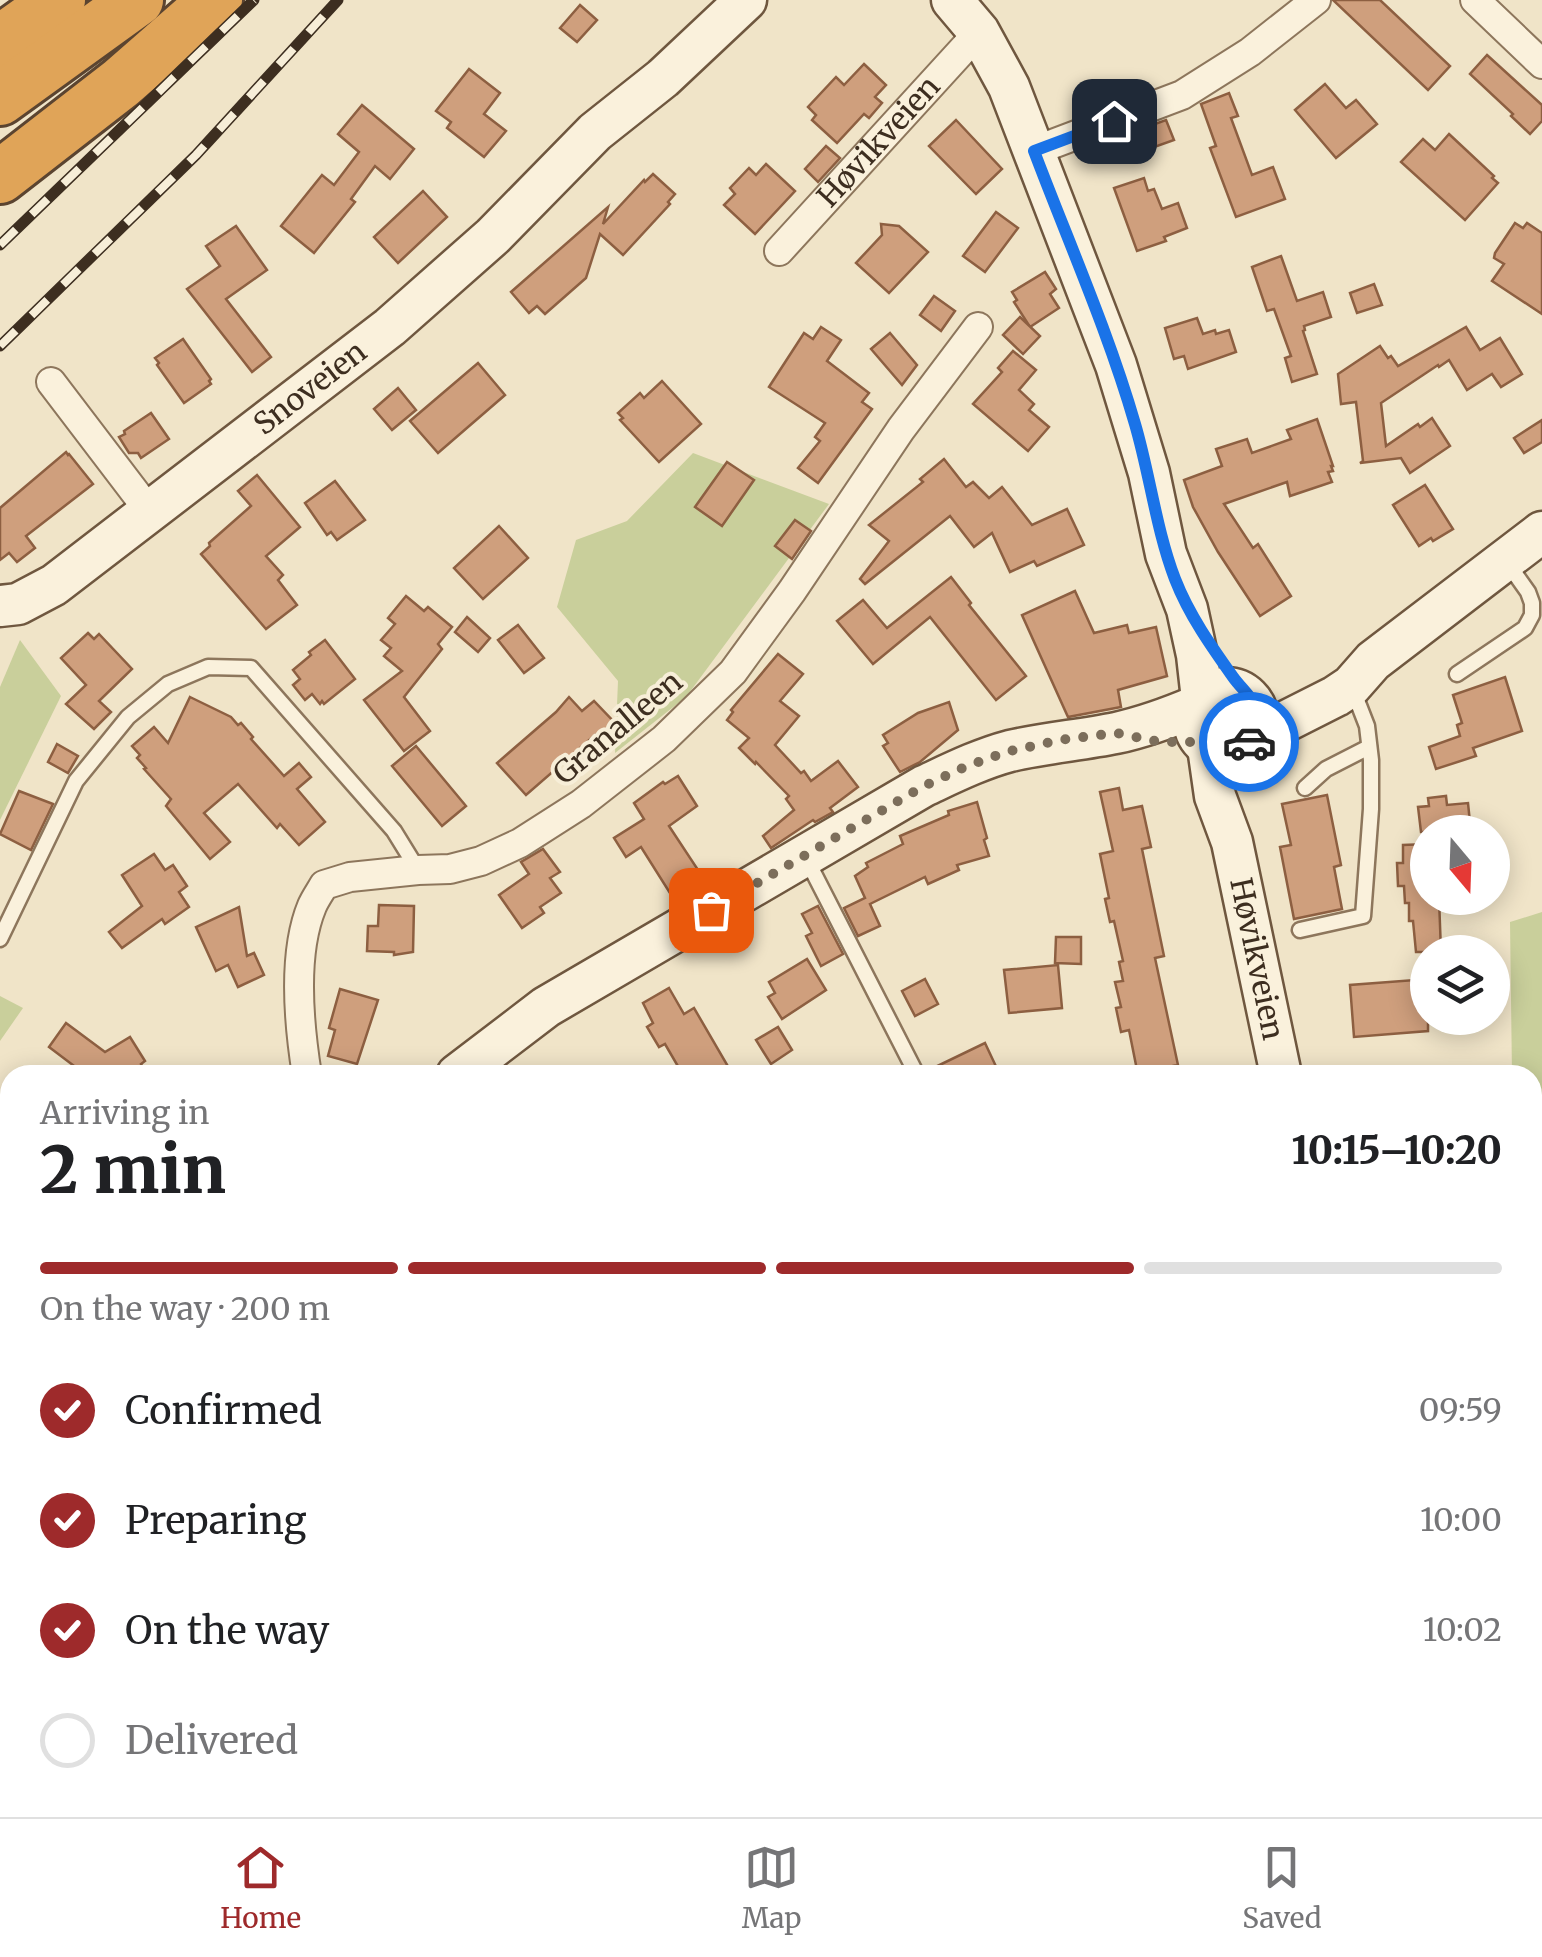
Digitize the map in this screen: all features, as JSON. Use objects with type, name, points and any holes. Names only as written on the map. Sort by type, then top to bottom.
[{"type":"highway","points":[[0,42],[60,0]]},
{"type":"highway","points":[[0,99],[137,0]]},
{"type":"highway","points":[[0,177],[121,83],[216,0]]},
{"type":"main road","name":"Høvikveien","points":[[952,0],[979,32],[1009,87],[1135,422],[1166,554],[1187,609],[1218,730],[1216,796],[1232,842],[1279,1065]]},
{"type":"main road","name":"Snoveien","points":[[0,606],[18,604],[54,584],[390,327],[493,236],[595,132],[663,78],[726,3]]},
{"type":"main road","points":[[1218,730],[1356,674],[1542,532]]},
{"type":"main road","name":"Høvikveien","points":[[1187,609],[1246,694]]},
{"type":"main road","points":[[1246,694],[1298,688],[1356,674]]},
{"type":"main road","points":[[471,1065],[546,1007],[898,800],[965,767],[1006,752],[1060,740],[1116,733],[1160,742],[1218,730],[1258,728],[1256,706],[1246,694]]},
{"type":"street","points":[[1034,151],[1182,94],[1250,52],[1316,0]]},
{"type":"street","points":[[1475,0],[1542,64]]},
{"type":"street","name":"Høvikveien","points":[[779,251],[979,32]]},
{"type":"street","name":"Granalleen","points":[[306,1065],[300,987],[304,938],[312,906],[324,886],[350,877],[450,869],[520,844],[582,804],[664,740],[734,672],[902,428],[978,328]]},
{"type":"street","points":[[51,382],[150,512]]},
{"type":"lane","points":[[1457,674],[1526,628],[1532,615],[1528,592],[1505,560]]},
{"type":"lane","points":[[0,939],[76,781],[128,716],[168,684],[208,667],[251,668],[394,831],[418,870]]},
{"type":"lane","points":[[1300,930],[1363,916],[1372,809],[1370,747],[1356,674]]},
{"type":"lane","points":[[1306,788],[1326,769],[1370,747]]},
{"type":"lane","points":[[804,855],[912,1065]]},
{"type":"green space","points":[[693,453],[829,504],[686,697],[615,753],[618,681],[557,607],[576,540],[627,521]]},
{"type":"green space","points":[[20,640],[61,696],[0,820],[0,687]]},
{"type":"green space","points":[[1542,912],[1542,1065],[1512,1065],[1510,922]]},
{"type":"green space","points":[[0,996],[23,1008],[0,1041]]},
{"type":"building","points":[[1333,0],[1380,0],[1450,66],[1428,90]]},
{"type":"building","points":[[580,5],[597,20],[577,42],[560,28]]},
{"type":"building","points":[[1487,55],[1542,105],[1542,121],[1530,134],[1470,74]]},
{"type":"building","points":[[864,64],[886,85],[875,97],[882,103],[869,118],[864,114],[837,143],[812,120],[816,115],[808,107],[836,77],[844,85]]},
{"type":"building","points":[[469,69],[500,93],[484,114],[506,131],[484,157],[447,128],[451,122],[436,111]]},
{"type":"building","points":[[1325,84],[1346,108],[1356,100],[1377,124],[1336,158],[1295,110]]},
{"type":"building","points":[[1229,93],[1238,116],[1231,118],[1252,175],[1273,167],[1285,199],[1236,217],[1210,148],[1216,146],[1201,104]]},
{"type":"building","points":[[362,105],[414,149],[390,179],[375,166],[351,199],[355,202],[314,253],[281,226],[322,175],[334,185],[359,152],[338,134]]},
{"type":"building","points":[[956,120],[1002,169],[976,194],[929,146]]},
{"type":"building","points":[[1166,120],[1174,140],[1146,150],[1138,130]]},
{"type":"building","points":[[1449,134],[1498,183],[1465,220],[1401,162],[1423,139],[1435,150]]},
{"type":"building","points":[[826,146],[840,158],[818,182],[805,169]]},
{"type":"building","points":[[766,164],[795,191],[755,234],[724,205],[735,194],[730,188],[749,168],[756,175]]},
{"type":"building","points":[[653,174],[675,194],[670,204],[623,255],[600,234],[586,278],[545,314],[537,306],[529,313],[511,292],[608,207],[603,224]]},
{"type":"building","points":[[1144,178],[1148,191],[1154,189],[1162,209],[1178,203],[1187,228],[1164,237],[1166,241],[1137,251],[1114,188]]},
{"type":"building","points":[[423,191],[447,217],[398,263],[374,237]]},
{"type":"building","points":[[996,212],[1018,228],[985,272],[963,256]]},
{"type":"building","points":[[1515,223],[1523,228],[1527,223],[1542,233],[1542,314],[1492,281],[1504,264],[1494,258],[1495,253]]},
{"type":"building","points":[[881,224],[899,226],[928,252],[889,293],[856,263],[882,235]]},
{"type":"building","points":[[236,226],[267,270],[226,299],[271,357],[252,372],[187,289],[220,266],[206,246]]},
{"type":"building","points":[[1281,256],[1297,301],[1323,292],[1331,317],[1304,326],[1317,374],[1292,382],[1285,358],[1291,356],[1274,309],[1267,311],[1252,267]]},
{"type":"building","points":[[1045,272],[1056,289],[1050,294],[1059,308],[1030,327],[1012,292]]},
{"type":"building","points":[[1374,284],[1382,305],[1357,313],[1350,293]]},
{"type":"building","points":[[934,296],[955,311],[941,331],[920,315]]},
{"type":"building","points":[[1020,317],[1040,336],[1023,354],[1003,335]]},
{"type":"building","points":[[1197,318],[1203,334],[1229,330],[1236,352],[1188,369],[1184,356],[1174,359],[1165,328]]},
{"type":"building","points":[[821,327],[841,340],[827,361],[869,393],[862,402],[872,409],[818,483],[798,468],[820,441],[815,437],[825,423],[769,387],[804,333],[813,339]]},
{"type":"building","points":[[1466,327],[1480,350],[1500,338],[1522,374],[1501,387],[1492,374],[1467,390],[1449,360],[1438,365],[1381,403],[1386,446],[1432,418],[1450,446],[1410,473],[1401,458],[1360,463],[1363,461],[1356,402],[1341,404],[1338,374],[1380,346],[1398,366]]},
{"type":"building","points":[[890,333],[917,365],[902,385],[871,349]]},
{"type":"building","points":[[183,339],[211,379],[211,384],[184,403],[155,358]]},
{"type":"building","points":[[1013,351],[1036,370],[1019,390],[1034,404],[1029,410],[1049,427],[1028,451],[973,404],[1002,372],[998,368]]},
{"type":"building","points":[[478,363],[505,395],[438,453],[410,421]]},
{"type":"building","points":[[662,381],[701,424],[659,462],[618,413],[640,393],[644,398]]},
{"type":"building","points":[[398,388],[416,410],[392,430],[374,409]]},
{"type":"building","points":[[151,413],[169,439],[141,458],[138,453],[129,453],[119,437]]},
{"type":"building","points":[[1317,419],[1333,466],[1333,471],[1328,472],[1332,482],[1290,496],[1287,482],[1224,504],[1253,548],[1258,544],[1291,596],[1260,616],[1218,552],[1193,507],[1184,480],[1222,466],[1216,449],[1247,439],[1252,453],[1291,439],[1287,430]]},
{"type":"building","points":[[1542,420],[1542,442],[1524,453],[1514,438]]},
{"type":"building","points":[[66,452],[93,484],[26,536],[35,548],[17,562],[9,553],[0,560],[0,508]]},
{"type":"building","points":[[944,459],[966,487],[973,482],[989,498],[1002,487],[1032,525],[1067,509],[1084,545],[1037,566],[1034,561],[1010,572],[992,533],[974,547],[950,516],[865,584],[860,579],[889,541],[869,525],[923,482],[920,479]]},
{"type":"building","points":[[727,462],[754,480],[722,526],[695,507]]},
{"type":"building","points":[[257,475],[300,527],[266,556],[283,575],[278,580],[297,605],[266,629],[201,554],[251,506],[238,491]]},
{"type":"building","points":[[335,481],[365,520],[337,540],[331,532],[327,535],[305,503]]},
{"type":"building","points":[[1425,485],[1453,529],[1419,546],[1393,505]]},
{"type":"building","points":[[795,520],[811,531],[792,559],[775,546]]},
{"type":"building","points":[[499,526],[528,558],[483,599],[454,568]]},
{"type":"building","points":[[951,577],[1026,676],[996,700],[930,617],[873,664],[837,621],[863,600],[887,628]]},
{"type":"building","points":[[1075,591],[1094,633],[1127,625],[1129,633],[1156,627],[1167,676],[1118,690],[1121,707],[1068,717],[1022,615]]},
{"type":"building","points":[[406,596],[424,611],[428,607],[452,627],[438,644],[442,649],[404,697],[430,731],[404,751],[364,700],[402,671],[384,656],[391,648],[381,640],[395,624],[388,618]]},
{"type":"building","points":[[467,617],[490,638],[478,652],[455,632]]},
{"type":"building","points":[[518,625],[544,658],[524,673],[498,640]]},
{"type":"building","points":[[88,633],[94,639],[99,634],[132,669],[99,701],[111,712],[94,729],[66,704],[86,685],[61,658]]},
{"type":"building","points":[[325,640],[355,679],[320,704],[312,694],[305,700],[293,685],[300,679],[293,670]]},
{"type":"building","points":[[778,654],[803,674],[780,701],[799,716],[775,745],[811,781],[838,761],[858,787],[830,808],[833,812],[813,820],[771,848],[763,836],[794,810],[786,799],[789,796],[739,748],[749,738],[727,720]]},
{"type":"building","points":[[1505,677],[1522,731],[1473,748],[1476,756],[1436,769],[1429,747],[1460,736],[1457,725],[1462,723],[1453,695]]},
{"type":"building","points":[[190,697],[231,717],[238,725],[241,723],[284,776],[299,763],[311,777],[297,789],[325,822],[299,845],[280,824],[277,828],[238,784],[204,813],[230,842],[210,859],[166,806],[171,799],[144,769],[132,746],[154,727],[168,743]]},
{"type":"building","points":[[569,697],[582,711],[594,701],[615,723],[597,738],[595,735],[526,795],[497,763]]},
{"type":"building","points":[[949,702],[958,730],[920,762],[900,772],[883,746],[888,743],[883,735],[918,713]]},
{"type":"building","points":[[57,744],[78,756],[68,773],[48,762]]},
{"type":"building","points":[[416,746],[466,806],[442,826],[392,766]]},
{"type":"building","points":[[678,776],[697,806],[669,826],[706,882],[675,901],[641,847],[626,857],[614,838],[644,819],[634,803]]},
{"type":"building","points":[[1119,788],[1123,810],[1142,806],[1151,847],[1142,849],[1164,956],[1155,958],[1178,1065],[1136,1065],[1129,1030],[1121,1032],[1115,982],[1123,981],[1119,962],[1123,961],[1105,899],[1109,898],[1100,854],[1113,851],[1100,792]]},
{"type":"building","points":[[19,791],[53,804],[31,850],[0,834]]},
{"type":"building","points":[[1327,795],[1341,865],[1334,867],[1342,909],[1294,919],[1280,847],[1291,845],[1282,804]]},
{"type":"building","points":[[1446,796],[1447,805],[1468,803],[1469,815],[1419,815],[1418,807],[1429,806],[1428,798]]},
{"type":"building","points":[[977,802],[989,856],[957,865],[959,870],[928,884],[925,877],[870,904],[880,926],[858,936],[844,908],[865,898],[855,876],[868,867],[866,863],[903,844],[900,836],[949,815],[948,811]]},
{"type":"building","points":[[1403,845],[1410,845],[1410,915],[1440,915],[1440,935],[1414,935],[1413,921],[1409,921],[1409,903],[1405,903],[1404,886],[1398,886],[1397,863],[1403,863]]},
{"type":"building","points":[[543,849],[560,872],[550,878],[561,893],[540,907],[544,913],[522,928],[499,895],[529,874],[521,862]]},
{"type":"building","points":[[154,854],[165,870],[173,865],[187,886],[179,892],[189,907],[165,924],[162,919],[122,948],[109,932],[142,906],[122,875]]},
{"type":"building","points":[[379,905],[414,906],[413,952],[394,955],[367,951],[368,926],[378,926]]},
{"type":"building","points":[[818,906],[843,954],[821,966],[806,936],[812,933],[802,914]]},
{"type":"building","points":[[239,907],[247,956],[254,953],[264,975],[238,987],[228,965],[216,971],[196,927]]},
{"type":"building","points":[[1056,937],[1081,937],[1081,964],[1055,963]]},
{"type":"building","points":[[807,959],[826,990],[782,1019],[768,997],[775,993],[769,982]]},
{"type":"building","points":[[1058,965],[1062,1008],[1009,1013],[1004,970]]},
{"type":"building","points":[[925,979],[938,1004],[915,1016],[902,991]]},
{"type":"building","points":[[1410,980],[1410,1032],[1354,1037],[1350,985]]},
{"type":"building","points":[[669,988],[684,1014],[694,1008],[727,1065],[677,1065],[665,1044],[659,1047],[647,1027],[653,1023],[643,1003]]},
{"type":"building","points":[[340,989],[378,1000],[357,1064],[328,1056],[335,1030],[329,1028]]},
{"type":"building","points":[[66,1023],[105,1052],[130,1037],[145,1061],[142,1065],[73,1065],[49,1047]]},
{"type":"building","points":[[778,1027],[792,1050],[771,1064],[756,1040]]},
{"type":"building","points":[[985,1043],[995,1065],[939,1065]]},
{"type":"railway","points":[[0,245],[254,0]]},
{"type":"railway","points":[[0,346],[196,155],[338,0]]},
{"type":"way so far","points":[[711,910],[924,786],[1006,752],[1116,733],[1160,742],[1203,742],[1227,752],[1237,751],[1249,742]]},
{"type":"route","points":[[1114,121],[1034,151],[1116,365],[1135,422],[1166,554],[1187,609],[1256,706],[1258,728],[1249,742]]}]
